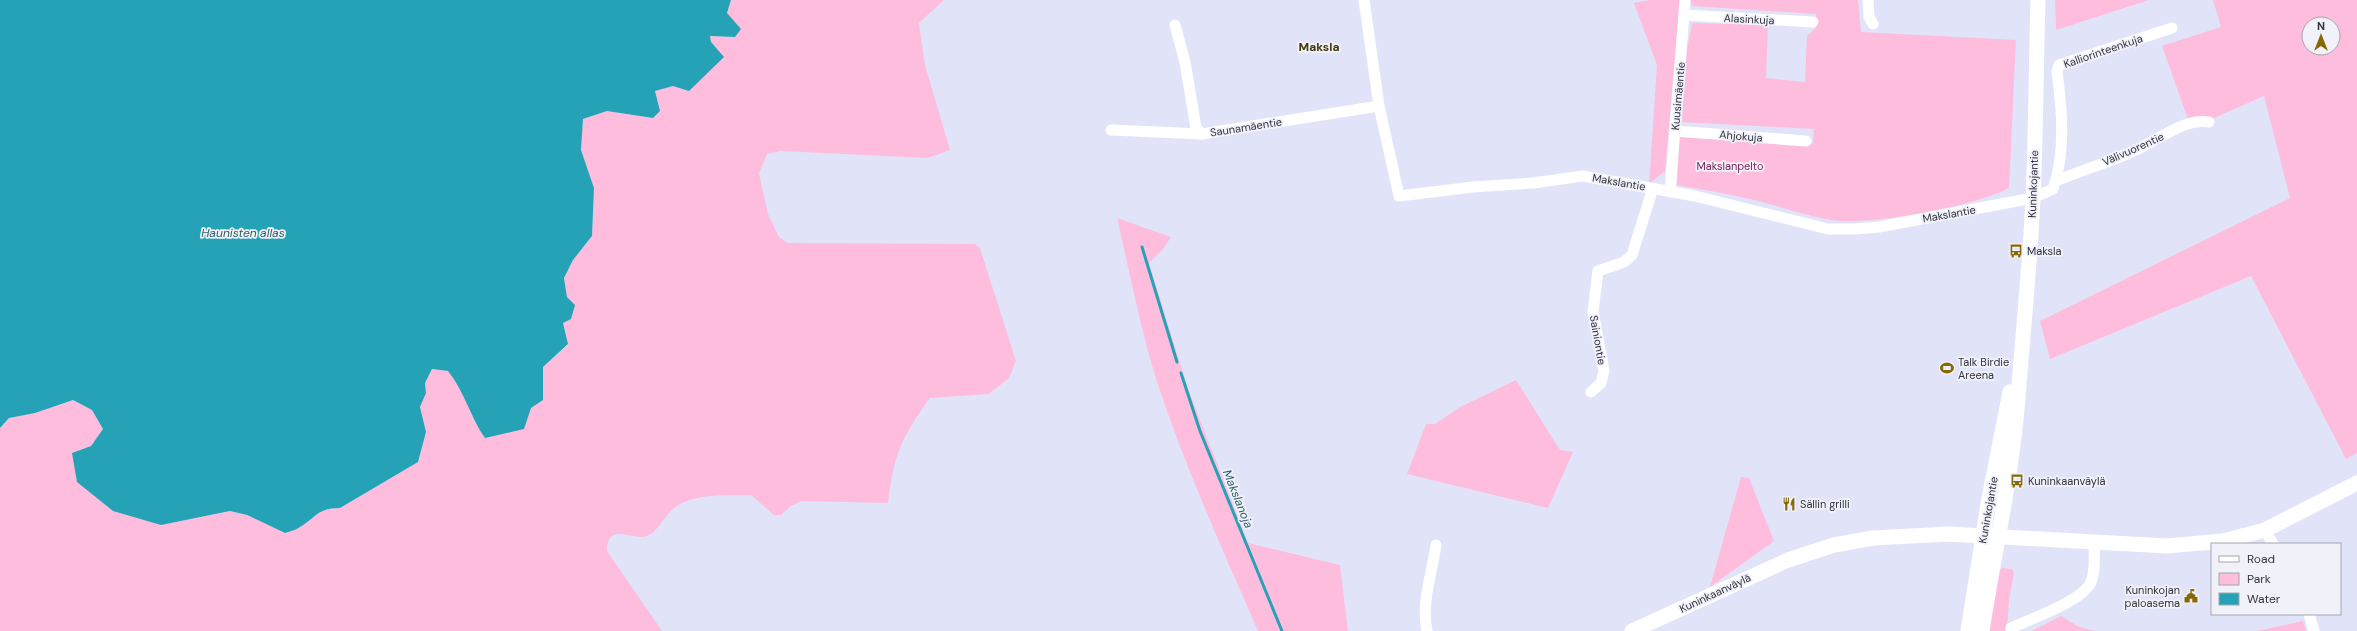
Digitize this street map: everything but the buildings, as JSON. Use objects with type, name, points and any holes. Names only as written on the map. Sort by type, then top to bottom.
[{"type":"main road","name":"Kuninkojantie","points":[[1982,631],[1999,536],[2018,398],[2019,367],[2026,303],[2033,198],[2038,0]]},
{"type":"main road","name":"Kuninkojantie","points":[[1968,631],[1983,535],[2008,397],[2019,367]]},
{"type":"main road","name":"Kuninkaanväylä","points":[[1632,631],[1788,560],[1834,545],[1873,538],[1929,534],[1983,535],[2167,546],[2201,544],[2222,541],[2266,530],[2357,483]]},
{"type":"street","name":"Makslantie","points":[[1364,0],[1379,106],[1394,182],[1399,196],[1473,187],[1533,183],[1583,176],[1653,188],[1828,229],[1880,227],[2033,198]]},
{"type":"street","name":"Kuusimäentie","points":[[1670,192],[1686,0]]},
{"type":"street","points":[[1868,0],[1869,17],[1873,24]]},
{"type":"street","name":"Alasinkuja","points":[[1685,15],[1813,22]]},
{"type":"street","points":[[1175,25],[1185,62],[1196,128],[1202,134]]},
{"type":"street","name":"Kalliorinteenkuja","points":[[2056,181],[2062,125],[2058,72],[2059,65],[2172,28]]},
{"type":"street","name":"Saunamäentie","points":[[1111,130],[1202,134],[1379,106]]},
{"type":"street","name":"Välivuorentie","points":[[2056,181],[2135,150],[2183,126],[2195,122],[2209,122]]},
{"type":"street","name":"Ahjokuja","points":[[1675,131],[1806,141]]},
{"type":"street","points":[[2033,198],[2053,189],[2056,181]]},
{"type":"street","name":"Sainiontie","points":[[1591,392],[1601,383],[1604,371],[1593,311],[1598,271],[1624,262],[1632,255],[1653,188]]},
{"type":"street","points":[[2266,530],[2272,543]]},
{"type":"street","points":[[2011,631],[2011,628],[2060,605],[2086,588],[2094,572],[2094,541]]},
{"type":"street","points":[[1427,631],[1427,593],[1436,545]]},
{"type":"street","points":[[2309,615],[2314,631]]},
{"type":"green space","points":[[731,0],[944,0],[919,23],[925,65],[950,150],[928,158],[780,151],[767,154],[759,173],[768,214],[779,237],[788,243],[975,244],[980,248],[1016,361],[1009,378],[989,394],[930,398],[912,424],[900,447],[890,486],[888,503],[802,501],[791,506],[781,515],[774,515],[751,495],[721,495],[702,497],[692,499],[674,508],[649,535],[637,537],[617,534],[612,536],[608,541],[607,551],[662,631],[0,631],[0,428],[9,418],[35,413],[73,400],[92,410],[103,429],[91,446],[72,453],[161,525],[230,511],[247,515],[285,533],[305,524],[317,514],[325,510],[340,508],[418,462],[426,432],[420,407],[426,393],[425,383],[432,369],[448,371],[459,384],[476,425],[531,408],[543,400],[543,367],[568,345],[563,323],[567,297],[564,278],[573,260],[592,236],[594,188],[581,150],[583,119],[607,111],[653,118],[660,111],[655,91],[673,86],[711,42],[710,36],[735,37],[727,13]]},
{"type":"green space","points":[[1650,0],[1680,0],[1665,171],[1649,184],[1657,65],[1634,3]]},
{"type":"green space","name":"Makslanpelto","points":[[1691,0],[1858,0],[1861,32],[2016,40],[2009,188],[1993,195],[1948,208],[1895,217],[1848,221],[1831,220],[1803,214],[1767,203],[1677,185],[1679,137],[1813,144],[1814,129],[1682,122],[1687,49],[1692,23],[1768,25],[1766,78],[1805,82],[1807,36],[1816,28],[1816,14],[1692,6]]},
{"type":"green space","points":[[2055,0],[2149,0],[2056,30]]},
{"type":"green space","points":[[2213,0],[2357,0],[2357,453],[2346,459],[2251,276],[2050,359],[2040,321],[2290,198],[2264,96],[2191,128],[2162,46],[2221,27]]},
{"type":"green space","points":[[1117,218],[1171,237],[1163,249],[1149,263],[1188,389],[1248,543],[1340,565],[1348,631],[1258,631],[1193,480],[1159,388],[1141,324]]},
{"type":"green space","points":[[1516,380],[1560,450],[1573,452],[1548,508],[1407,474],[1426,424],[1435,424],[1460,407]]},
{"type":"green space","points":[[1741,477],[1749,478],[1774,541],[1710,587]]},
{"type":"green space","points":[[2002,568],[2012,569],[2014,572],[2009,600],[2007,631],[1988,631],[1999,571]]},
{"type":"green space","points":[[2061,616],[2079,627],[2096,631],[2032,631]]},
{"type":"green space","points":[[2303,621],[2306,631],[2257,631]]},
{"type":"water","name":"Haunisten allas","points":[[0,0],[731,0],[727,13],[741,29],[735,37],[710,36],[711,42],[724,57],[689,91],[673,86],[655,91],[660,111],[653,118],[607,111],[583,119],[581,150],[594,188],[592,236],[573,260],[564,278],[567,297],[575,305],[571,319],[563,323],[568,344],[543,367],[543,400],[531,408],[524,429],[485,438],[475,422],[459,387],[448,371],[432,369],[425,383],[426,393],[420,407],[426,432],[418,462],[340,508],[332,508],[322,511],[295,530],[285,533],[247,515],[230,511],[161,525],[113,511],[77,482],[72,453],[91,446],[103,429],[92,410],[73,400],[35,413],[9,418],[0,428]]},
{"type":"waterway","name":"Makslanoja","points":[[1142,247],[1177,362]]},
{"type":"waterway","name":"Makslanoja","points":[[1181,373],[1200,431],[1282,631]]},
{"type":"place","name":"Maksla","points":[[2016,251]]},
{"type":"place","name":"Talk Birdie Areena","points":[[1947,368]]},
{"type":"place","name":"Kuninkaanväylä","points":[[2017,481]]},
{"type":"place","name":"Sällin grilli","points":[[1789,504]]},
{"type":"place","name":"Kuninkojan paloasema","points":[[2191,596]]},
{"type":"district","name":"Maksla","points":[[1319,47]]}]
